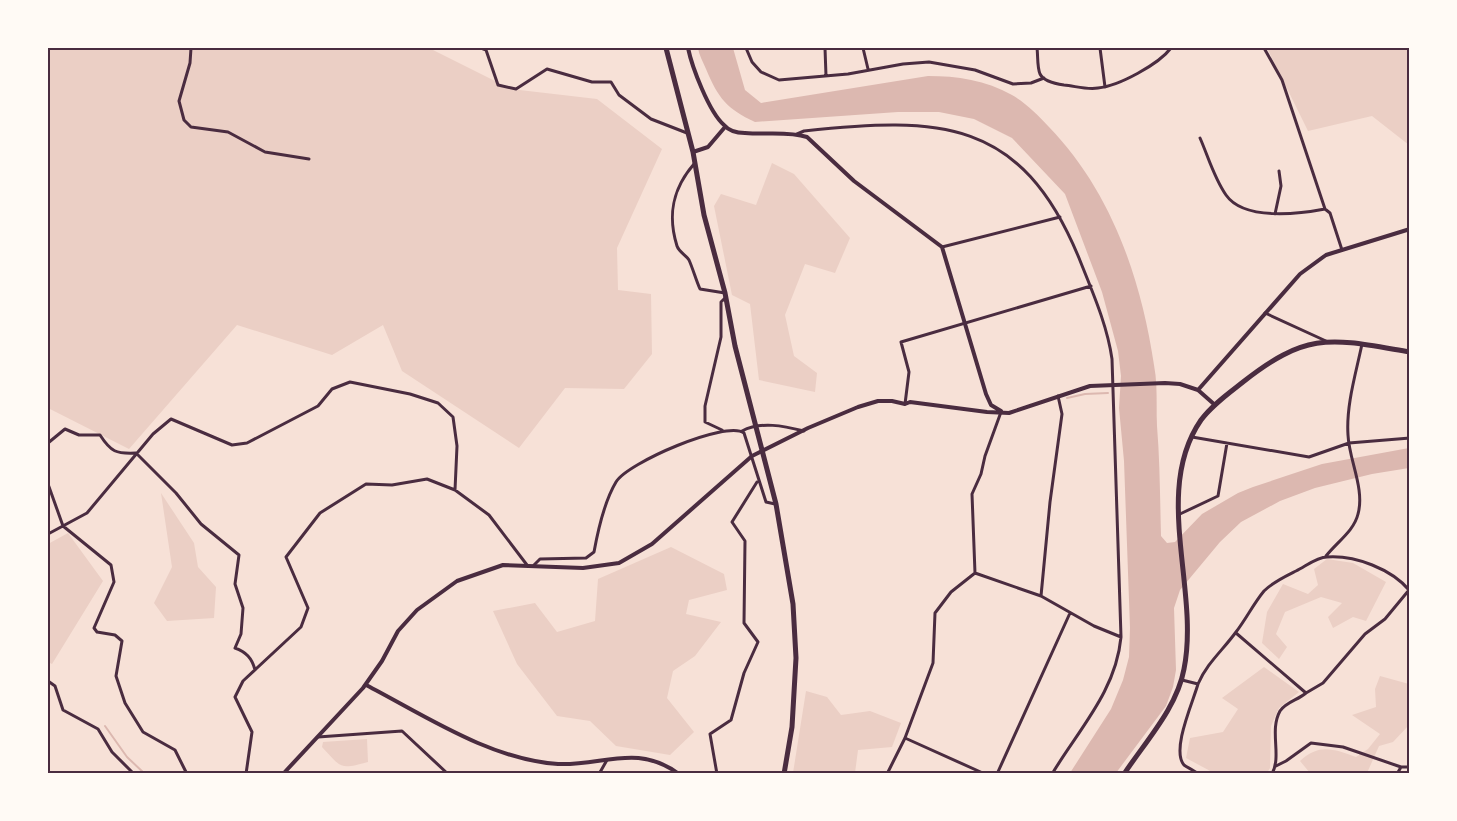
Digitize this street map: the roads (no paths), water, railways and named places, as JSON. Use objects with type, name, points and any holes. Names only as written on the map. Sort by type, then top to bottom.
[{"type":"highway","points":[[666,48],[693,152],[704,215],[726,295],[776,504],[793,604],[796,658],[792,727],[784,774]]},
{"type":"highway","points":[[1124,774],[1171,704],[1182,680],[1185,667],[1186,595],[1180,514],[1181,471],[1192,437],[1202,419],[1215,405],[1274,358],[1297,348],[1326,342],[1362,344],[1410,352]]},
{"type":"street","points":[[191,48],[190,64],[179,101],[184,120],[191,127],[228,132],[265,152],[309,159]]},
{"type":"street","points":[[481,48],[486,50],[498,85],[516,89],[547,69],[592,82],[611,82],[619,96],[651,119],[687,133]]},
{"type":"street","points":[[688,48],[696,74],[716,116],[725,127],[748,134],[798,134],[815,143],[854,181],[942,247],[986,394],[991,405],[1001,412]]},
{"type":"street","points":[[746,48],[752,62],[768,76],[779,80],[848,74],[868,69],[929,62],[975,70],[1013,84],[1031,83],[1044,78]]},
{"type":"street","points":[[825,48],[826,76]]},
{"type":"street","points":[[863,48],[868,69]]},
{"type":"street","points":[[1037,48],[1040,74],[1044,78],[1057,84],[1091,89],[1105,87],[1152,64],[1171,48]]},
{"type":"street","points":[[1100,48],[1105,87]]},
{"type":"street","points":[[1264,48],[1282,80],[1342,250]]},
{"type":"street","points":[[798,134],[804,130],[874,123],[925,125],[962,134],[996,147],[1019,164],[1037,184],[1060,217],[1091,286],[1108,338],[1115,384],[1121,637],[1119,656],[1102,696],[1052,774]]},
{"type":"street","points":[[693,152],[708,147],[725,127]]},
{"type":"street","points":[[1200,138],[1226,195],[1244,207],[1275,214],[1291,214],[1326,209]]},
{"type":"street","points":[[694,164],[683,177],[673,198],[671,214],[677,248],[688,260],[700,289],[726,295],[721,302],[721,337],[705,406],[705,422],[722,431]]},
{"type":"street","points":[[1275,214],[1281,186],[1278,171]]},
{"type":"street","points":[[942,247],[1060,217]]},
{"type":"street","points":[[1198,390],[1265,313],[1314,262],[1342,250],[1410,229]]},
{"type":"street","points":[[905,404],[908,372],[901,342],[965,325],[1091,286]]},
{"type":"street","points":[[1265,313],[1326,342]]},
{"type":"street","points":[[1198,774],[1184,764],[1179,754],[1180,741],[1204,671],[1236,633],[1265,590],[1283,577],[1326,556],[1355,522],[1360,499],[1349,449],[1348,420],[1362,344]]},
{"type":"street","points":[[48,534],[87,513],[153,434],[172,419],[232,445],[247,442],[318,406],[332,389],[350,382],[410,394],[438,403],[453,417],[457,446],[455,490]]},
{"type":"street","points":[[283,774],[366,685],[382,662],[398,631],[416,610],[433,596],[457,581],[503,565],[583,568],[619,563],[652,544],[752,456],[840,413],[878,402],[892,401],[987,412],[1015,412],[1079,389],[1115,384],[1165,382],[1180,384],[1198,390],[1215,405]]},
{"type":"street","points":[[1041,596],[1050,502],[1062,414],[1058,396]]},
{"type":"street","points":[[975,573],[972,494],[981,474],[985,456],[1001,412]]},
{"type":"street","points":[[534,565],[540,559],[586,558],[594,552],[597,536],[616,480],[643,460],[722,431],[742,431],[750,427],[781,425],[804,431]]},
{"type":"street","points":[[48,443],[65,429],[79,436],[100,435],[109,449],[122,454],[136,453],[176,493],[201,524],[239,555],[235,584],[243,608],[241,634],[235,648],[245,652],[253,662],[255,671]]},
{"type":"street","points":[[742,431],[766,502],[776,504]]},
{"type":"street","points":[[1192,437],[1309,457],[1349,443],[1410,438]]},
{"type":"street","points":[[1180,514],[1218,496],[1227,443]]},
{"type":"street","points":[[246,774],[252,732],[235,697],[243,681],[301,627],[308,608],[286,557],[320,513],[366,484],[392,485],[427,479],[455,490],[489,515],[527,565]]},
{"type":"street","points":[[717,774],[710,734],[730,720],[744,674],[758,642],[744,622],[745,541],[732,522],[758,481]]},
{"type":"street","points":[[48,484],[63,526],[111,565],[114,582],[94,628],[97,632],[115,635],[122,641],[116,676],[125,703],[143,732],[175,750],[188,774]]},
{"type":"street","points":[[1272,774],[1276,766],[1275,728],[1280,711],[1289,702],[1298,700],[1323,683],[1365,634],[1385,619],[1409,590],[1402,582],[1371,565],[1353,559],[1326,556]]},
{"type":"street","points":[[975,573],[1041,596],[1070,613],[1121,637]]},
{"type":"street","points":[[887,774],[905,738],[933,662],[935,613],[951,592],[975,573]]},
{"type":"street","points":[[997,774],[1070,613]]},
{"type":"street","points":[[1236,633],[1306,693]]},
{"type":"street","points":[[1182,680],[1198,684]]},
{"type":"street","points":[[48,681],[55,686],[63,710],[98,729],[112,752],[134,774]]},
{"type":"street","points":[[366,685],[414,711],[507,754],[531,761],[557,764],[646,757],[669,766],[679,774]]},
{"type":"street","points":[[318,737],[402,731],[448,774]]},
{"type":"street","points":[[905,738],[984,774]]},
{"type":"street","points":[[1276,766],[1311,743],[1343,747],[1401,767],[1410,767]]},
{"type":"street","points":[[599,774],[607,760]]},
{"type":"street","points":[[1397,774],[1401,767]]},
{"type":"waterway","points":[[1067,398],[1085,394],[1108,393]]},
{"type":"waterway","points":[[105,726],[127,757],[145,774]]}]
